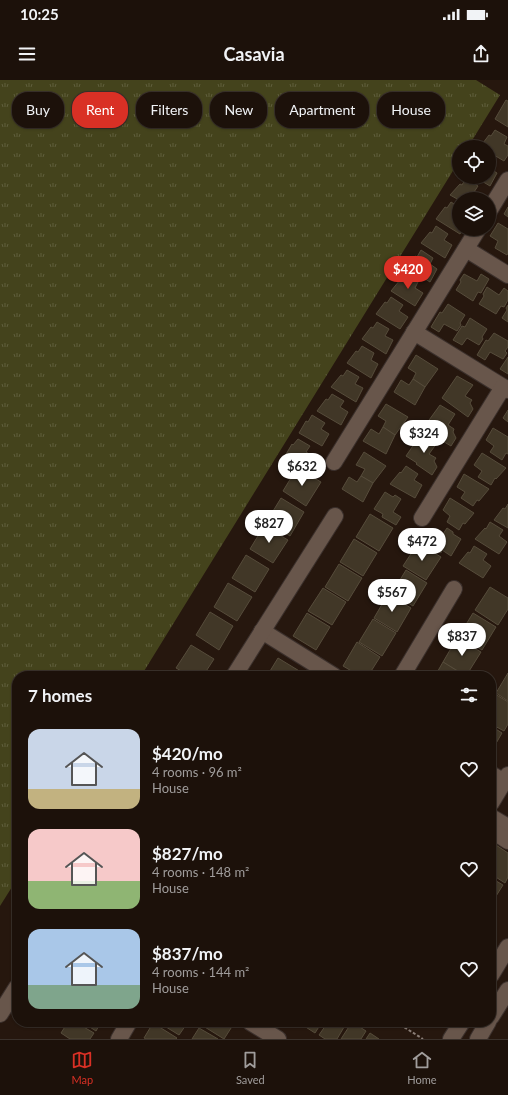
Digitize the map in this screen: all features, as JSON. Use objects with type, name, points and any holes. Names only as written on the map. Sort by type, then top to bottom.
[{"type":"street","points":[[496,200],[508,180]]},
{"type":"street","points":[[334,462],[474,236]]},
{"type":"street","points":[[466,249],[508,275]]},
{"type":"street","points":[[414,332],[506,389],[422,518]]},
{"type":"street","points":[[237,671],[335,516]]},
{"type":"street","points":[[405,671],[454,589]]},
{"type":"street","points":[[262,631],[326,671]]},
{"type":"street","points":[[496,790],[501,777]]},
{"type":"street","points":[[496,820],[508,827]]},
{"type":"street","points":[[496,833],[508,841]]},
{"type":"street","points":[[496,966],[508,947]]},
{"type":"street","points":[[496,1009],[508,990]]},
{"type":"street","points":[[0,1014],[12,995]]},
{"type":"street","points":[[119,1039],[126,1027]]},
{"type":"street","points":[[451,1039],[459,1027]]},
{"type":"street","points":[[478,1039],[485,1027]]},
{"type":"street","points":[[253,1029],[278,1039]]},
{"type":"path","points":[[404,1027],[423,1039]]},
{"type":"green space","points":[[0,80],[476,80],[500,95],[472,140],[452,140],[452,172],[144,671],[12,671],[12,887],[0,906]]},
{"type":"building","points":[[506,100],[508,101],[508,127],[495,119]]},
{"type":"building","points":[[495,130],[507,137],[504,144],[508,146],[508,155],[504,161],[496,156],[496,140],[485,140],[489,135],[491,136]]},
{"type":"building","points":[[460,184],[475,184],[478,186],[474,192],[453,192]]},
{"type":"building","points":[[452,203],[452,229],[436,219],[445,207],[447,208]]},
{"type":"building","points":[[508,207],[508,217],[504,214]]},
{"type":"building","points":[[498,223],[508,229],[507,255],[495,248],[498,241],[490,236],[496,236],[496,226]]},
{"type":"building","points":[[436,226],[448,234],[444,240],[452,245],[445,258],[421,243],[430,232],[432,233]]},
{"type":"building","points":[[421,250],[433,258],[430,264],[437,269],[430,282],[406,267],[415,256],[417,257]]},
{"type":"building","points":[[406,274],[418,282],[415,288],[423,293],[415,306],[391,291],[400,280],[402,281]]},
{"type":"building","points":[[464,274],[477,281],[481,274],[489,279],[481,293],[478,292],[473,301],[456,290]]},
{"type":"building","points":[[487,287],[499,295],[504,288],[508,291],[508,300],[504,307],[501,306],[496,314],[479,304]]},
{"type":"building","points":[[391,297],[403,305],[399,311],[408,317],[400,329],[376,314]]},
{"type":"building","points":[[448,304],[465,315],[457,331],[444,324],[439,332],[431,327],[440,312],[442,313]]},
{"type":"building","points":[[508,305],[508,322],[502,318]]},
{"type":"building","points":[[470,318],[487,329],[479,345],[467,338],[462,345],[453,340],[462,326],[465,327]]},
{"type":"building","points":[[377,322],[389,329],[385,336],[393,340],[386,354],[362,339]]},
{"type":"building","points":[[494,333],[508,341],[508,347],[505,351],[507,353],[503,359],[490,352],[485,360],[477,355],[486,340],[488,341]]},
{"type":"building","points":[[362,346],[374,353],[371,360],[378,364],[371,378],[347,363]]},
{"type":"building","points":[[416,355],[438,369],[425,387],[413,379],[416,373],[408,368]]},
{"type":"building","points":[[508,357],[508,374],[500,369]]},
{"type":"building","points":[[347,370],[359,377],[355,384],[363,388],[356,402],[331,387]]},
{"type":"building","points":[[457,376],[473,385],[465,396],[472,400],[470,403],[473,409],[468,417],[442,398]]},
{"type":"building","points":[[413,379],[425,387],[415,405],[394,392],[401,380],[409,385]]},
{"type":"building","points":[[332,394],[344,401],[340,407],[348,412],[341,425],[317,411]]},
{"type":"building","points":[[386,404],[408,417],[395,435],[383,427],[386,421],[378,416]]},
{"type":"building","points":[[440,405],[455,414],[448,425],[454,429],[453,432],[456,438],[451,446],[434,436],[435,434],[424,427]]},
{"type":"building","points":[[508,410],[508,422],[503,418]]},
{"type":"building","points":[[312,415],[325,423],[321,429],[329,434],[322,446],[299,433],[306,421],[308,422]]},
{"type":"building","points":[[383,427],[395,435],[386,454],[363,441],[371,429],[379,434]]},
{"type":"building","points":[[493,428],[508,437],[508,454],[506,453],[502,460],[490,452],[494,446],[486,440]]},
{"type":"building","points":[[421,434],[437,443],[429,454],[436,458],[434,461],[437,467],[432,475],[406,456]]},
{"type":"building","points":[[298,439],[310,446],[306,452],[314,457],[307,470],[285,456],[292,444],[293,445]]},
{"type":"building","points":[[364,452],[386,466],[373,483],[361,476],[365,469],[356,465]]},
{"type":"building","points":[[482,453],[506,468],[496,479],[495,478],[491,485],[478,477],[482,471],[474,465]]},
{"type":"building","points":[[406,466],[418,474],[414,480],[422,485],[415,498],[390,484]]},
{"type":"building","points":[[297,468],[321,482],[306,506],[283,491]]},
{"type":"building","points":[[464,474],[489,489],[473,506],[461,498],[465,492],[457,487]]},
{"type":"building","points":[[361,476],[373,483],[363,502],[342,489],[349,477],[357,482]]},
{"type":"building","points":[[385,492],[393,497],[395,495],[401,499],[393,512],[401,517],[396,525],[382,517],[383,514],[374,509]]},
{"type":"building","points":[[281,498],[304,512],[290,536],[267,521]]},
{"type":"building","points":[[450,498],[474,513],[465,524],[463,523],[459,530],[447,522],[450,516],[443,510]]},
{"type":"building","points":[[508,504],[508,528],[494,520]]},
{"type":"building","points":[[370,514],[393,528],[379,551],[356,537]]},
{"type":"building","points":[[490,522],[503,530],[499,536],[507,542],[499,554],[475,539],[485,528],[486,529]]},
{"type":"building","points":[[264,526],[288,540],[273,563],[250,549]]},
{"type":"building","points":[[447,528],[461,539],[451,556],[442,550],[441,553],[426,544],[431,536],[439,540]]},
{"type":"building","points":[[354,539],[377,553],[363,576],[340,562]]},
{"type":"building","points":[[418,543],[441,557],[426,580],[403,566]]},
{"type":"building","points":[[474,546],[487,554],[483,560],[491,566],[483,578],[459,563],[468,552],[470,553]]},
{"type":"building","points":[[246,555],[269,569],[255,592],[232,578]]},
{"type":"building","points":[[339,564],[362,578],[348,601],[325,587]]},
{"type":"building","points":[[406,570],[427,583],[413,606],[392,593]]},
{"type":"building","points":[[228,583],[252,597],[237,621],[214,607]]},
{"type":"building","points":[[490,587],[508,598],[508,609],[498,625],[475,610]]},
{"type":"building","points":[[323,588],[346,602],[332,625],[308,611]]},
{"type":"building","points":[[388,594],[411,608],[397,632],[374,618]]},
{"type":"building","points":[[210,612],[233,626],[219,650],[196,635]]},
{"type":"building","points":[[307,613],[330,627],[316,650],[293,636]]},
{"type":"building","points":[[473,613],[496,627],[482,650],[459,636]]},
{"type":"building","points":[[373,619],[396,633],[382,656],[359,642]]},
{"type":"building","points":[[457,638],[481,652],[469,671],[458,671],[443,662]]},
{"type":"building","points":[[357,642],[380,657],[371,671],[352,671],[343,666]]},
{"type":"building","points":[[191,645],[214,659],[206,671],[181,671],[176,668]]},
{"type":"building","points":[[278,658],[299,671],[270,671]]},
{"type":"building","points":[[443,662],[458,671],[438,671]]},
{"type":"building","points":[[508,673],[508,701],[496,693]]},
{"type":"building","points":[[496,695],[508,702],[508,724],[504,731],[496,727]]},
{"type":"building","points":[[496,729],[502,733],[496,743]]},
{"type":"building","points":[[496,845],[508,853],[508,877],[505,883],[496,877]]},
{"type":"building","points":[[496,881],[503,885],[496,896]]},
{"type":"building","points":[[65,1027],[84,1027],[94,1033],[90,1039],[70,1039],[61,1033]]},
{"type":"building","points":[[90,1027],[98,1027],[96,1031]]},
{"type":"building","points":[[151,1027],[159,1027],[177,1038],[146,1039],[144,1038]]},
{"type":"building","points":[[166,1027],[185,1027],[179,1035]]},
{"type":"building","points":[[205,1027],[232,1027],[224,1039]]},
{"type":"building","points":[[306,1027],[319,1027],[315,1033]]},
{"type":"building","points":[[325,1027],[344,1027],[337,1039],[325,1039],[319,1035]]},
{"type":"building","points":[[349,1027],[360,1027],[366,1031],[361,1039],[341,1039]]},
{"type":"building","points":[[199,1028],[218,1039],[192,1039]]},
{"type":"building","points":[[370,1033],[379,1039],[366,1039]]}]
